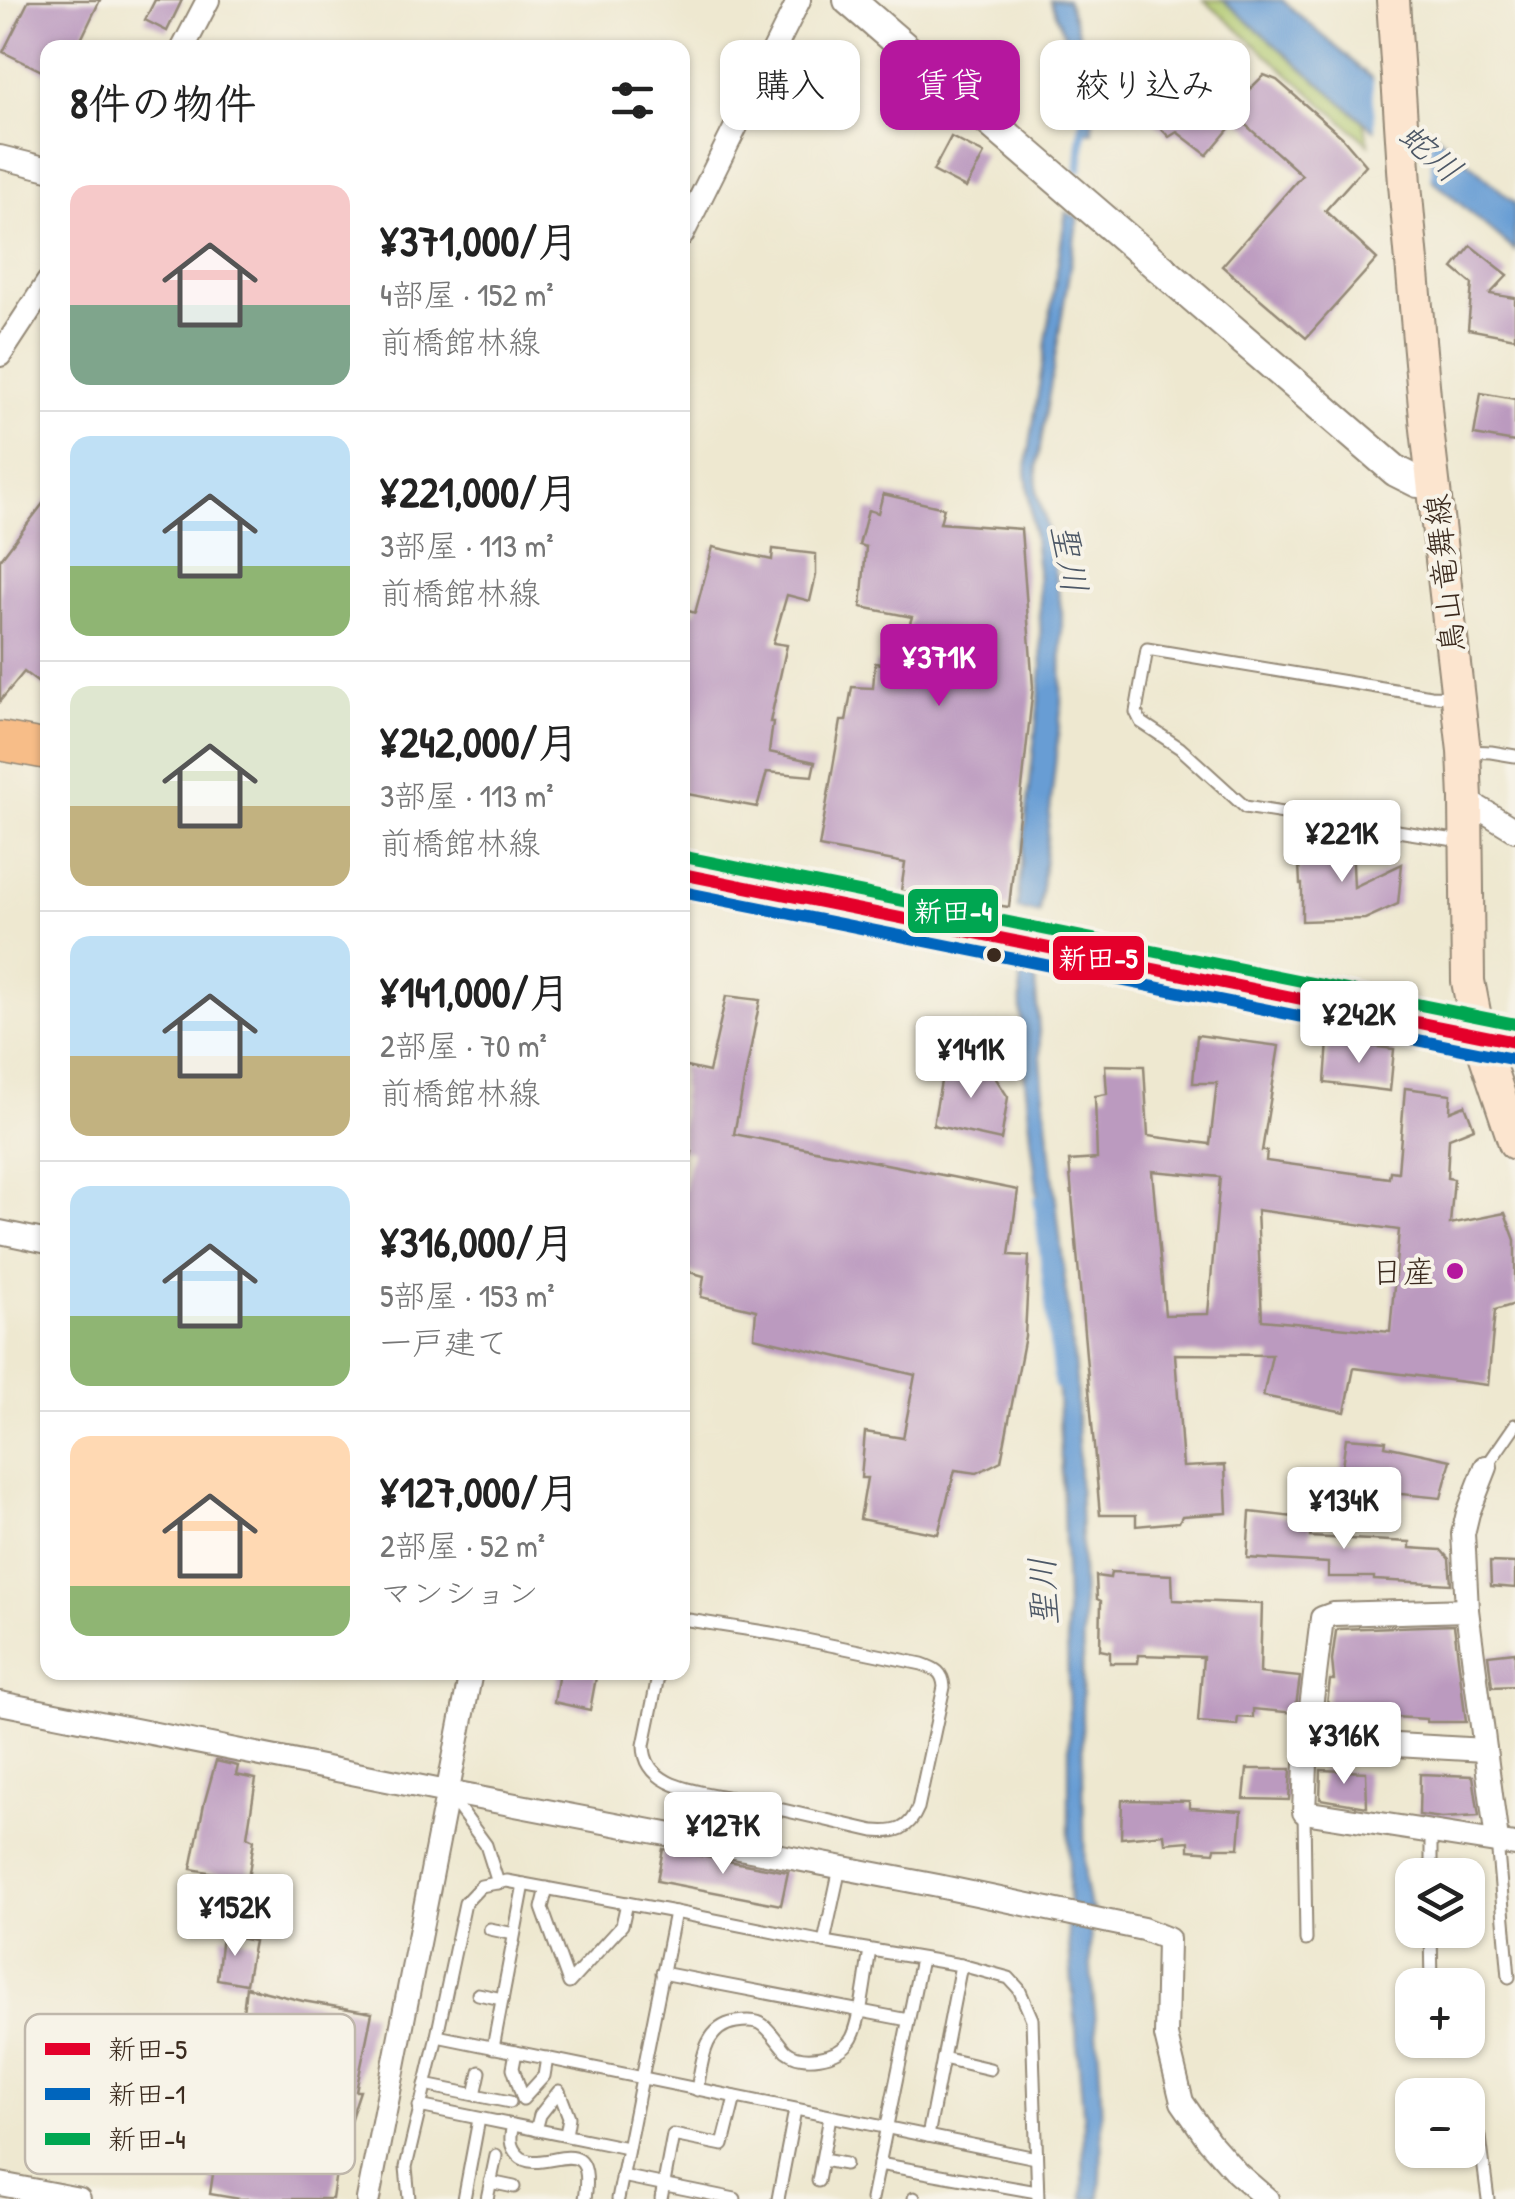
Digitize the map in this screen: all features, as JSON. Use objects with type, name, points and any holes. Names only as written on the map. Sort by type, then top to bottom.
[{"type":"main road","name":"鳥山竜舞線","points":[[1393,0],[1404,174],[1433,482],[1464,751],[1468,981],[1478,1033],[1515,1143]]},
{"type":"main road","points":[[0,741],[40,748]]},
{"type":"main road","points":[[690,876],[1515,1042]]},
{"type":"street","points":[[187,40],[208,0]]},
{"type":"street","points":[[690,220],[800,0]]},
{"type":"street","points":[[849,0],[1396,471],[1418,482],[1433,482]]},
{"type":"street","points":[[0,157],[40,167]]},
{"type":"street","points":[[0,356],[40,294]]},
{"type":"street","points":[[1466,800],[1515,830]]},
{"type":"street","points":[[0,1232],[40,1240]]},
{"type":"street","points":[[1467,1610],[1333,1614],[1322,1618],[1304,1812],[1506,1843],[1485,1750],[1467,1610],[1463,1534],[1486,1467]]},
{"type":"street","points":[[368,2199],[469,1680]]},
{"type":"street","points":[[0,1702],[1143,1929],[1168,1939],[1166,2036],[1182,2102],[1237,2173],[1267,2199]]},
{"type":"street","points":[[1308,1740],[1485,1750]]},
{"type":"street","points":[[0,2184],[79,2199]]},
{"type":"lane","points":[[1458,698],[1147,649],[1136,712],[1141,722],[1180,748],[1245,807],[1466,842]]},
{"type":"lane","points":[[1464,751],[1515,756]]},
{"type":"lane","points":[[1486,1467],[1515,1426]]},
{"type":"lane","points":[[657,1680],[644,1754],[659,1778],[874,1831],[893,1832],[913,1820],[944,1687],[936,1669],[760,1631],[690,1620]]},
{"type":"lane","points":[[447,1792],[486,1845],[498,1882]]},
{"type":"lane","points":[[730,1798],[748,1823],[744,1850]]},
{"type":"lane","points":[[1304,1812],[1306,1940]]},
{"type":"lane","points":[[1431,1832],[1431,1858]]},
{"type":"lane","points":[[1506,1843],[1509,1978]]},
{"type":"lane","points":[[824,1942],[840,1868]]},
{"type":"lane","points":[[409,2199],[406,2167],[465,1903],[481,1886],[507,1881],[961,1965],[1009,1978],[1019,1989],[1032,2018],[1037,2196],[879,2164]]},
{"type":"lane","points":[[493,2048],[524,1884]]},
{"type":"lane","points":[[547,1888],[542,1908],[569,1984],[622,1925],[627,1903]]},
{"type":"lane","points":[[618,2199],[675,1912]]},
{"type":"lane","points":[[490,1929],[514,1934]]},
{"type":"lane","points":[[697,2090],[709,2040],[726,2024],[761,2023],[790,2054],[805,2058],[841,2050],[850,2041],[859,2010],[870,1950]]},
{"type":"lane","points":[[872,2199],[921,1959]]},
{"type":"lane","points":[[928,2136],[961,1965]]},
{"type":"lane","points":[[662,1973],[908,2020]]},
{"type":"lane","points":[[478,1994],[502,2000]]},
{"type":"lane","points":[[437,2036],[1036,2158]]},
{"type":"lane","points":[[516,2052],[513,2068],[522,2099],[544,2076],[547,2058]]},
{"type":"lane","points":[[943,2058],[990,2068]]},
{"type":"lane","points":[[475,2095],[480,2072]]},
{"type":"lane","points":[[424,2085],[510,2102]]},
{"type":"lane","points":[[536,2130],[540,2115],[559,2092],[569,2117],[566,2135]]},
{"type":"lane","points":[[661,2199],[674,2135],[723,2145],[735,2097]]},
{"type":"lane","points":[[419,2106],[627,2148]]},
{"type":"lane","points":[[778,2199],[795,2110]]},
{"type":"lane","points":[[818,2181],[830,2117]]},
{"type":"lane","points":[[464,2199],[480,2118]]},
{"type":"lane","points":[[514,2125],[511,2144],[526,2161],[568,2156],[578,2159],[587,2177],[585,2199]]},
{"type":"lane","points":[[487,2199],[496,2156]]},
{"type":"lane","points":[[822,2160],[845,2164]]},
{"type":"lane","points":[[1484,2168],[1488,2199]]},
{"type":"lane","points":[[622,2176],[736,2199]]},
{"type":"lane","points":[[490,2182],[514,2187]]},
{"type":"green space","points":[[1204,0],[1223,0],[1364,122],[1369,144],[1250,40]]},
{"type":"water","points":[[1050,0],[1067,0],[1081,40],[1066,40]]},
{"type":"water","name":"蛇川","points":[[1223,0],[1282,0],[1515,203],[1515,251]]},
{"type":"water","points":[[1066,212],[1078,218],[1037,467],[1037,493],[1062,613],[1061,709],[1039,913],[1017,909],[1042,668],[1038,571],[1026,471]]},
{"type":"water","points":[[1020,975],[1035,979],[1076,1379],[1085,1883],[1094,1911],[1069,1907],[1069,1712],[1057,1373],[1022,1052]]},
{"type":"water","points":[[1067,1922],[1091,1924],[1101,2096],[1100,2199],[1083,2199],[1084,2123]]},
{"type":"pier","points":[[1372,72],[1428,121],[1432,187],[1376,139]]},
{"type":"building","points":[[29,0],[100,0],[81,40],[40,40],[40,70],[3,52]]},
{"type":"building","points":[[155,0],[182,0],[167,31],[145,20]]},
{"type":"building","points":[[1264,75],[1277,80],[1342,137],[1366,165],[1325,211],[1377,259],[1306,338],[1222,266],[1302,175],[1250,129],[1250,89]]},
{"type":"building","points":[[1162,130],[1228,130],[1207,155],[1177,132],[1169,137]]},
{"type":"building","points":[[951,137],[984,154],[966,188],[933,171]]},
{"type":"building","points":[[1471,246],[1508,275],[1490,294],[1515,298],[1515,338],[1468,329],[1472,284],[1453,268]]},
{"type":"building","points":[[1481,393],[1515,399],[1515,442],[1474,435]]},
{"type":"building","points":[[883,494],[944,508],[940,523],[1021,529],[1033,687],[1009,907],[901,891],[905,863],[819,847],[841,721],[846,721],[852,687],[873,688],[875,663],[896,666],[912,617],[861,607],[866,547],[859,545],[868,510],[878,513]]},
{"type":"building","points":[[40,508],[40,684],[24,672],[0,701],[0,560]]},
{"type":"building","points":[[713,547],[772,560],[773,549],[816,554],[810,601],[787,595],[773,643],[787,645],[770,722],[769,752],[815,762],[812,776],[767,772],[757,807],[690,794],[690,611],[695,613]]},
{"type":"building","points":[[1352,842],[1354,887],[1402,864],[1398,904],[1365,919],[1302,921],[1298,844]]},
{"type":"building","points":[[726,996],[760,1000],[734,1134],[1018,1190],[1009,1255],[1029,1256],[1025,1336],[1001,1461],[977,1473],[955,1470],[938,1534],[860,1519],[867,1478],[861,1478],[865,1432],[903,1438],[915,1375],[754,1337],[756,1310],[701,1297],[704,1276],[690,1272],[690,1068],[709,1072]]},
{"type":"building","points":[[1197,1035],[1279,1046],[1262,1151],[1267,1151],[1266,1161],[1389,1178],[1390,1171],[1398,1172],[1405,1088],[1451,1094],[1450,1111],[1465,1105],[1474,1128],[1449,1138],[1447,1178],[1454,1179],[1450,1224],[1505,1213],[1515,1240],[1515,1304],[1495,1310],[1488,1385],[1354,1368],[1345,1412],[1263,1396],[1272,1355],[1175,1354],[1183,1467],[1225,1465],[1227,1513],[1182,1516],[1179,1522],[1136,1526],[1136,1515],[1100,1515],[1069,1161],[1097,1159],[1095,1096],[1107,1094],[1105,1065],[1144,1066],[1148,1136],[1210,1144],[1217,1083],[1193,1083]],"holes":[[[1152,1171],[1220,1177],[1208,1314],[1165,1315]],[[1257,1210],[1399,1230],[1390,1332],[1262,1320]]]},
{"type":"building","points":[[1328,1041],[1394,1049],[1390,1091],[1325,1083]]},
{"type":"building","points":[[945,1060],[989,1068],[1008,1097],[1001,1140],[933,1125]]},
{"type":"building","points":[[1346,1438],[1386,1441],[1385,1446],[1451,1460],[1441,1498],[1380,1492],[1382,1485],[1341,1473]]},
{"type":"building","points":[[1250,1512],[1312,1519],[1310,1537],[1410,1542],[1410,1548],[1441,1550],[1449,1559],[1451,1584],[1328,1577],[1328,1563],[1247,1558]]},
{"type":"building","points":[[1490,1562],[1515,1563],[1515,1588],[1491,1586]]},
{"type":"building","points":[[1111,1572],[1172,1575],[1173,1600],[1262,1604],[1260,1673],[1300,1677],[1295,1713],[1253,1709],[1253,1718],[1238,1717],[1237,1725],[1198,1722],[1203,1657],[1139,1655],[1138,1663],[1110,1663],[1110,1652],[1100,1650],[1101,1601],[1097,1599],[1096,1576],[1110,1578]]},
{"type":"building","points":[[1454,1625],[1466,1722],[1326,1712],[1330,1680],[1334,1680],[1332,1660],[1338,1629]]},
{"type":"building","points":[[1515,1652],[1515,1686],[1492,1687],[1488,1655]]},
{"type":"building","points":[[558,1680],[596,1680],[590,1710],[554,1702]]},
{"type":"building","points":[[216,1761],[238,1766],[236,1775],[256,1779],[247,1837],[254,1840],[248,1879],[191,1869]]},
{"type":"building","points":[[1247,1769],[1291,1769],[1289,1800],[1244,1799]]},
{"type":"building","points":[[1321,1770],[1366,1772],[1367,1807],[1320,1799]]},
{"type":"building","points":[[1420,1774],[1473,1776],[1479,1816],[1419,1815]]},
{"type":"building","points":[[1122,1800],[1189,1801],[1189,1808],[1242,1811],[1239,1848],[1189,1850],[1189,1841],[1165,1843],[1164,1834],[1121,1838]]},
{"type":"building","points":[[663,1849],[788,1872],[781,1905],[657,1881]]},
{"type":"building","points":[[222,1935],[254,1941],[246,1984],[217,1979]]},
{"type":"building","points":[[246,1987],[372,2013],[356,2091],[360,2091],[355,2106],[355,2014],[243,2014]]},
{"type":"building","points":[[213,2174],[336,2174],[332,2199],[240,2199],[210,2194]]},
{"type":"waterway","name":"聖川","points":[[1079,168],[1082,130]]},
{"type":"waterway","name":"聖川","points":[[1038,1200],[1058,1384]]},
{"type":"transit line","name":"新田-4","points":[[690,858],[1515,1024]]},
{"type":"transit line","name":"新田-5","points":[[690,876],[1515,1042]]},
{"type":"transit line","name":"新田-1","points":[[690,894],[1512,1059]]},
{"type":"place","name":"日産","points":[[1455,1271]]}]
